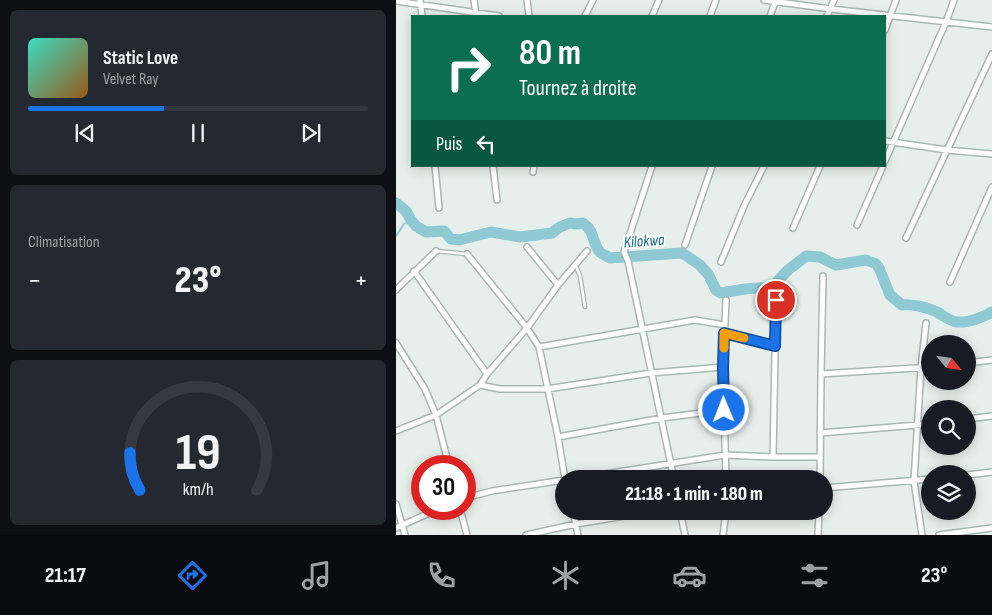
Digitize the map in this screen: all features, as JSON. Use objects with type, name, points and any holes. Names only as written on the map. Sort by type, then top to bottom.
[{"type":"street","points":[[396,1],[421,2],[476,14],[474,0]]},
{"type":"street","points":[[528,0],[529,15]]},
{"type":"street","points":[[585,15],[593,0]]},
{"type":"street","points":[[652,15],[659,0]]},
{"type":"street","points":[[710,15],[716,0]]},
{"type":"street","points":[[764,0],[881,15]]},
{"type":"street","points":[[828,15],[834,0]]},
{"type":"street","points":[[886,27],[896,0]]},
{"type":"street","points":[[886,159],[954,0]]},
{"type":"street","points":[[770,15],[776,1]]},
{"type":"street","points":[[421,2],[422,15]]},
{"type":"street","points":[[886,16],[992,27]]},
{"type":"street","points":[[906,238],[992,54]]},
{"type":"street","points":[[886,141],[992,154]]},
{"type":"street","points":[[435,167],[439,208]]},
{"type":"street","points":[[493,167],[497,200]]},
{"type":"street","points":[[652,167],[624,252],[628,261],[672,470]]},
{"type":"street","points":[[685,245],[712,167]]},
{"type":"street","points":[[721,262],[744,206],[764,167]]},
{"type":"street","points":[[793,228],[820,167]]},
{"type":"street","points":[[857,225],[883,167]]},
{"type":"street","points":[[950,282],[992,187]]},
{"type":"street","points":[[527,247],[558,285]]},
{"type":"street","points":[[396,290],[436,251]]},
{"type":"street","points":[[396,431],[436,415],[480,385],[487,374],[527,328],[558,285],[587,252]]},
{"type":"street","points":[[467,254],[527,328],[539,347],[558,437],[563,470]]},
{"type":"street","points":[[414,271],[487,374]]},
{"type":"street","points":[[820,470],[823,276]]},
{"type":"street","points":[[726,300],[723,367],[726,470]]},
{"type":"street","points":[[773,457],[776,300]]},
{"type":"street","points":[[539,347],[696,320],[725,325]]},
{"type":"street","points":[[925,335],[926,323]]},
{"type":"street","points":[[724,333],[775,346]]},
{"type":"street","points":[[396,343],[425,389],[436,415],[446,455]]},
{"type":"street","points":[[976,362],[992,360]]},
{"type":"street","points":[[480,385],[500,389],[548,389],[651,373],[723,367]]},
{"type":"street","points":[[821,374],[921,368],[914,481],[922,535]]},
{"type":"street","points":[[558,437],[662,418],[724,410]]},
{"type":"street","points":[[976,418],[992,416]]},
{"type":"street","points":[[820,433],[921,425]]},
{"type":"street","points":[[628,470],[725,455],[820,457]]},
{"type":"street","points":[[976,474],[992,472]]},
{"type":"street","points":[[833,487],[921,480]]},
{"type":"street","points":[[476,495],[555,481]]},
{"type":"street","points":[[396,504],[404,535]]},
{"type":"street","points":[[396,528],[413,520]]},
{"type":"street","points":[[463,520],[467,535]]},
{"type":"street","points":[[575,520],[578,535]]},
{"type":"street","points":[[526,535],[600,520]]},
{"type":"street","points":[[682,520],[684,535]]},
{"type":"street","points":[[723,535],[725,520]]},
{"type":"street","points":[[818,535],[819,520]]},
{"type":"street","points":[[939,535],[992,528]]},
{"type":"lane","points":[[436,251],[467,254]]},
{"type":"lane","points":[[576,265],[580,276],[585,307]]},
{"type":"waterway","name":"Kilokwa","points":[[396,203],[406,211],[416,226],[426,232],[444,231],[451,239],[459,240],[491,232],[520,237],[552,233],[570,223],[583,223],[590,229],[599,251],[610,258],[682,253],[700,265],[708,274],[716,290],[721,293],[770,287],[806,256],[820,257],[836,265],[866,260],[876,264],[890,295],[902,305],[915,305],[929,309],[955,322],[966,322],[992,312]]},
{"type":"waterway","points":[[396,236],[404,224],[411,220]]},
{"type":"slow traffic","points":[[724,348],[724,333],[744,338]]},
{"type":"route","points":[[724,410],[724,333],[775,346],[776,300]]}]
